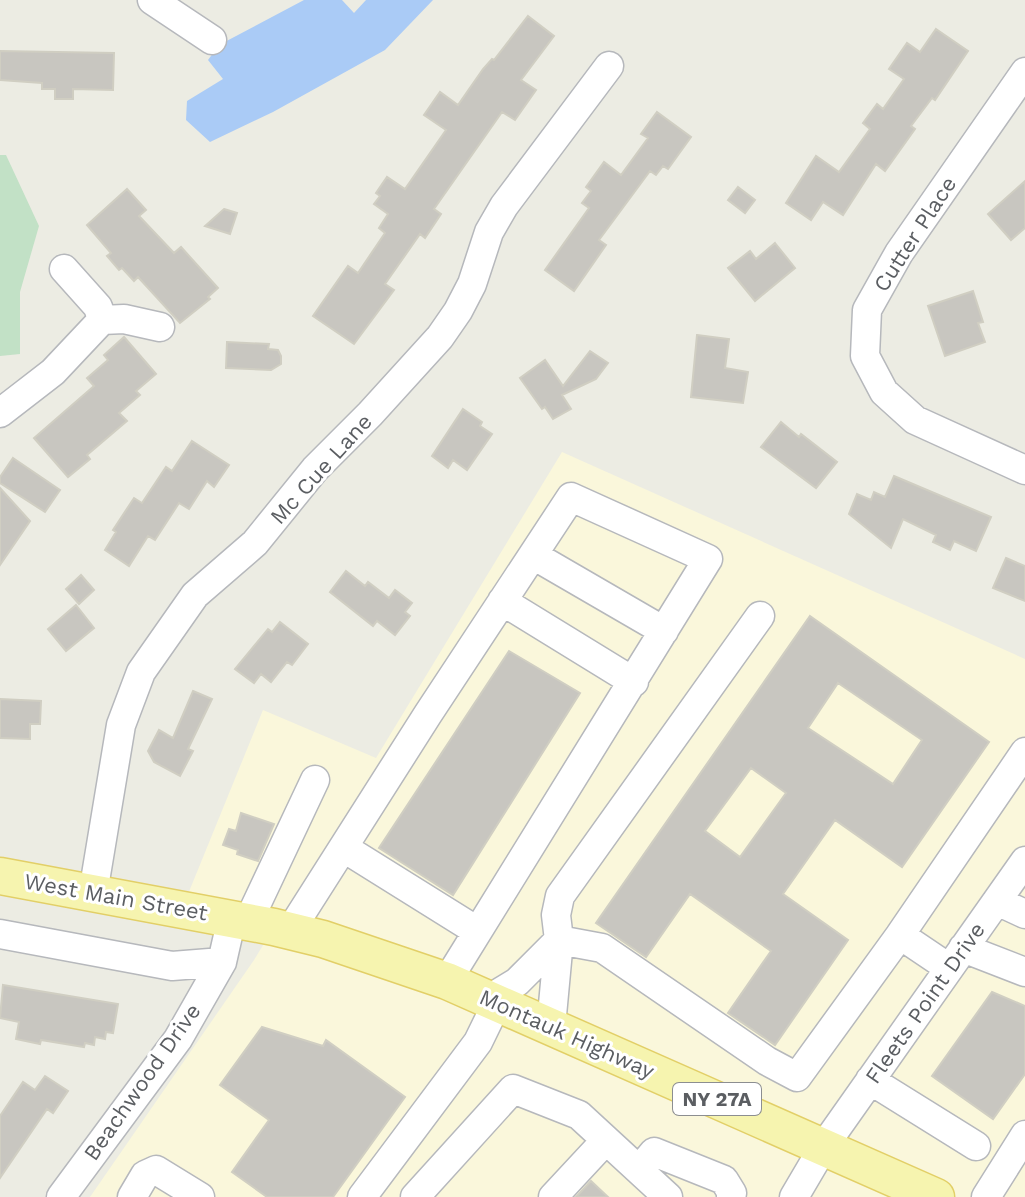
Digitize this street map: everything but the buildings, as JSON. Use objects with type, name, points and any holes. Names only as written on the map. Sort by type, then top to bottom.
[{"type":"main road","name":"West Main Street","points":[[0,876],[240,920]]},
{"type":"main road","name":"Montauk Highway","points":[[240,920],[323,939],[447,981],[936,1197]]},
{"type":"street","points":[[152,0],[212,40]]},
{"type":"street","name":"Mc Cue Lane","points":[[93,893],[121,725],[141,672],[195,595],[255,543],[315,469],[440,337],[472,284],[489,232],[504,206],[609,66]]},
{"type":"street","name":"Cutter Place","points":[[1025,72],[899,253],[867,310],[865,356],[884,392],[915,420],[1025,470]]},
{"type":"street","points":[[64,269],[98,307],[102,320]]},
{"type":"street","points":[[0,413],[53,372],[102,320],[124,319],[160,327]]},
{"type":"street","points":[[290,931],[571,497],[708,559],[447,981]]},
{"type":"street","points":[[533,555],[664,631]]},
{"type":"street","points":[[502,601],[634,682]]},
{"type":"street","points":[[551,1026],[559,940],[556,915],[560,896],[760,616]]},
{"type":"street","points":[[559,940],[602,948],[767,1061],[797,1077],[900,935],[1025,752]]},
{"type":"street","name":"Beachwood Drive","points":[[61,1197],[178,1039],[222,962],[240,920],[315,780]]},
{"type":"street","points":[[344,848],[477,931]]},
{"type":"street","name":"Fleets Point Drive","points":[[794,1197],[824,1146],[1025,861]]},
{"type":"street","points":[[997,901],[1025,914]]},
{"type":"street","points":[[0,934],[172,966],[222,962]]},
{"type":"street","points":[[900,935],[956,958],[1025,972]]},
{"type":"street","points":[[365,1196],[478,1042],[493,1001],[559,940]]},
{"type":"street","points":[[870,1080],[976,1146]]},
{"type":"street","points":[[415,1197],[513,1089],[579,1115],[668,1197]]},
{"type":"street","points":[[986,1197],[1025,1135]]},
{"type":"street","points":[[553,1197],[606,1140]]},
{"type":"street","points":[[639,1170],[654,1152],[724,1180],[732,1193],[731,1197]]},
{"type":"street","points":[[132,1197],[145,1175],[156,1170],[200,1197]]},
{"type":"shaded area","points":[[562,452],[1025,659],[1025,1197],[90,1197],[279,919],[186,899],[263,710],[376,758]]},
{"type":"green space","points":[[0,155],[6,155],[39,226],[20,292],[20,354],[0,356]]},
{"type":"water","points":[[304,0],[342,0],[354,13],[366,0],[433,0],[385,50],[273,112],[210,142],[186,120],[187,101],[223,79],[208,60],[219,45]]}]
